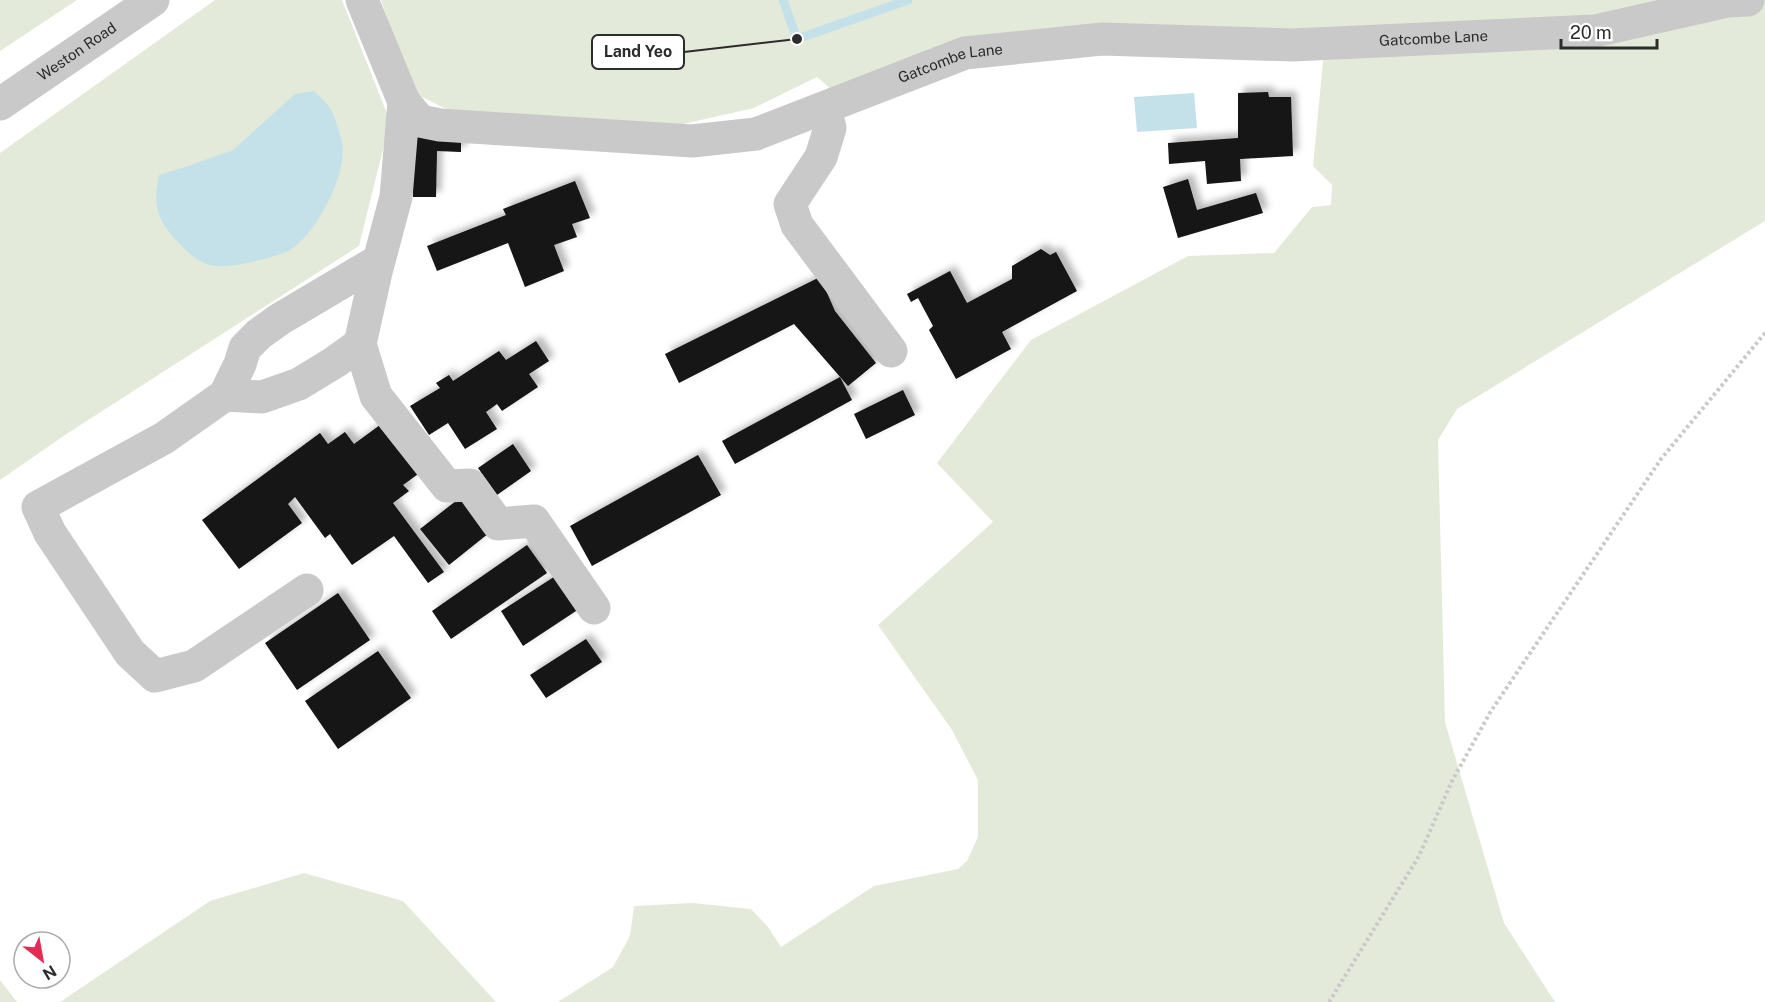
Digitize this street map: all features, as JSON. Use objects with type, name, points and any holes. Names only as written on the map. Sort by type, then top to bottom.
[{"type":"street","name":"Weston Road","points":[[0,104],[153,0]]},
{"type":"street","name":"Gatcombe Lane","points":[[362,0],[404,102],[420,121],[440,125],[692,141],[756,134],[965,53],[1102,39],[1292,45],[1748,0]]},
{"type":"street","points":[[404,102],[396,197],[378,261],[360,344],[376,396],[447,486],[470,485],[498,524],[534,521],[594,608]]},
{"type":"street","points":[[825,108],[830,128],[820,157],[790,204],[797,225],[891,351]]},
{"type":"street","points":[[307,590],[194,666],[155,676],[130,653],[50,533],[38,507],[164,438],[225,395],[245,348],[259,334],[288,314],[378,261]]},
{"type":"street","points":[[225,395],[262,397],[299,384],[360,344]]},
{"type":"path","points":[[1329,1002],[1419,856],[1452,781],[1491,711],[1662,459],[1765,333]]},
{"type":"green space","points":[[0,0],[77,0],[0,51]]},
{"type":"green space","points":[[215,0],[342,0],[390,121],[359,246],[68,433],[0,480],[0,153]]},
{"type":"green space","points":[[381,0],[1765,0],[1765,221],[1457,409],[1438,440],[1445,722],[1504,923],[1555,1002],[558,1002],[613,967],[630,936],[634,906],[693,903],[751,909],[768,927],[781,947],[874,886],[958,869],[967,861],[978,837],[978,780],[952,730],[878,625],[993,522],[937,463],[1031,340],[1188,256],[1274,253],[1312,207],[1331,205],[1332,185],[1313,166],[1324,51],[1033,55],[833,91],[817,77],[754,108],[679,125],[450,111],[418,95],[408,78]]},
{"type":"green space","points":[[304,873],[403,901],[496,1002],[60,1002],[210,901]]},
{"type":"green space","points":[[0,980],[17,1002],[0,1002]]},
{"type":"water","points":[[314,91],[334,115],[342,142],[343,155],[335,186],[320,217],[300,242],[290,250],[275,256],[231,266],[215,266],[194,257],[170,233],[160,218],[156,194],[159,175],[233,150],[295,94]]},
{"type":"water","points":[[1194,93],[1197,128],[1137,132],[1134,97]]},
{"type":"building","points":[[1268,92],[1269,97],[1291,97],[1293,156],[1240,159],[1241,181],[1207,184],[1205,161],[1169,164],[1168,143],[1238,138],[1238,93]]},
{"type":"building","points":[[413,137],[461,137],[461,152],[437,151],[436,197],[413,197]]},
{"type":"building","points":[[1188,179],[1197,210],[1256,193],[1263,213],[1178,238],[1163,187]]},
{"type":"building","points":[[575,181],[590,218],[572,224],[577,237],[554,245],[564,271],[525,287],[508,243],[437,271],[427,246],[506,215],[503,209]]},
{"type":"building","points":[[1041,249],[1050,255],[1056,252],[1077,291],[1002,332],[1011,349],[956,379],[929,330],[933,326],[918,298],[911,302],[907,294],[950,271],[967,303],[1012,279],[1012,266]]},
{"type":"building","points":[[820,277],[835,311],[876,363],[848,386],[794,324],[679,383],[665,354]]},
{"type":"building","points":[[536,341],[549,361],[529,374],[538,387],[502,411],[497,404],[486,412],[497,429],[465,449],[448,423],[429,435],[410,406],[440,388],[436,383],[449,375],[453,381],[499,351],[506,360]]},
{"type":"building","points":[[840,377],[852,400],[735,464],[722,441]]},
{"type":"building","points":[[903,390],[915,415],[866,439],[854,414]]},
{"type":"building","points":[[380,425],[425,469],[403,485],[409,491],[393,503],[444,572],[428,583],[394,536],[352,565],[330,534],[325,538],[295,497],[288,504],[302,523],[239,569],[202,520],[320,433],[328,444],[345,432],[354,444]]},
{"type":"building","points":[[513,444],[531,471],[497,495],[478,468]]},
{"type":"building","points":[[698,455],[721,495],[592,566],[570,526]]},
{"type":"building","points":[[461,497],[489,533],[449,565],[420,529]]},
{"type":"building","points":[[527,545],[547,573],[451,639],[432,611]]},
{"type":"building","points":[[557,575],[579,609],[523,646],[501,611]]},
{"type":"building","points":[[338,593],[370,640],[297,690],[265,643]]},
{"type":"building","points":[[586,639],[602,662],[546,698],[530,675]]},
{"type":"building","points":[[378,651],[411,698],[338,749],[305,701]]},
{"type":"waterway","points":[[783,0],[797,39],[908,0]]},
{"type":"place","name":"Land Yeo","points":[[797,39]]}]
